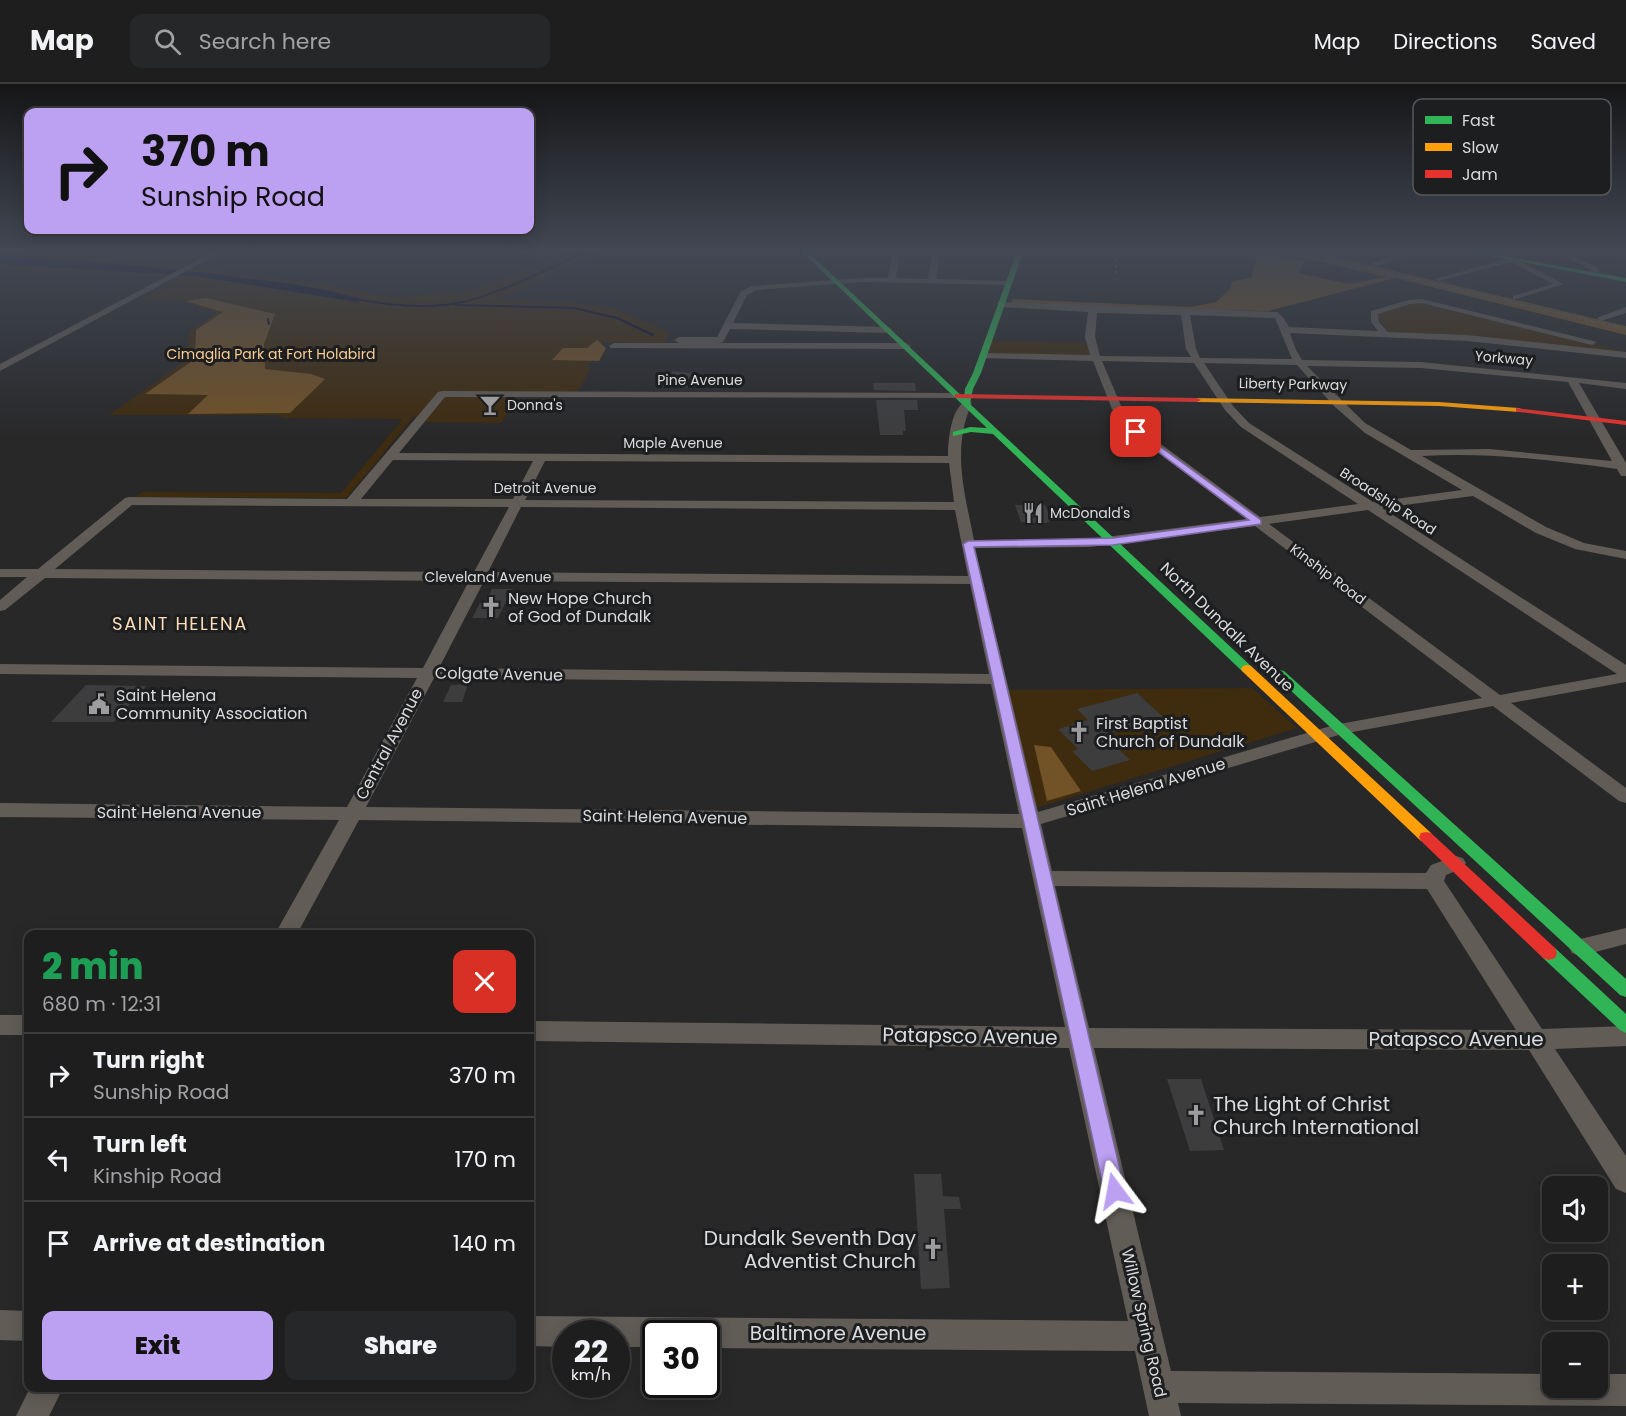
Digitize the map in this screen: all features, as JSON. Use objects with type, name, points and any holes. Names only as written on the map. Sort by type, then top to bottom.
[{"type":"main road","name":"North Dundalk Avenue","points":[[871,314],[1039,454]]},
{"type":"main road","name":"North Dundalk Avenue","points":[[887,314],[967,395],[997,432],[1626,1025]]},
{"type":"main road","name":"Willow Spring Road","points":[[967,395],[997,314]]},
{"type":"main road","name":"Liberty Parkway","points":[[967,395],[1467,405],[1626,423]]},
{"type":"main road","points":[[956,434],[970,429],[997,432]]},
{"type":"main road","name":"North Dundalk Avenue","points":[[1119,526],[1146,551]]},
{"type":"main road","name":"North Dundalk Avenue","points":[[1268,663],[1626,990]]},
{"type":"street","points":[[0,368],[101,314]]},
{"type":"street","points":[[679,340],[720,340],[734,314]]},
{"type":"street","name":"Kinship Road","points":[[1093,314],[1090,337],[1096,358],[1122,417],[1131,427],[1626,797]]},
{"type":"street","name":"Broadship Road","points":[[1185,314],[1191,349],[1223,399],[1245,425],[1626,672]]},
{"type":"street","points":[[1274,314],[1280,318],[1291,351],[1336,402],[1364,428],[1524,522],[1587,548],[1626,555]]},
{"type":"street","points":[[1374,314],[1375,322],[1384,333]]},
{"type":"street","points":[[1477,314],[1626,350]]},
{"type":"street","points":[[1601,318],[1613,314]]},
{"type":"street","points":[[728,326],[888,330]]},
{"type":"street","points":[[1285,330],[1384,333],[1509,342],[1626,355]]},
{"type":"street","points":[[614,346],[906,345]]},
{"type":"street","name":"Yorkway","points":[[982,356],[1421,365],[1626,386]]},
{"type":"street","points":[[1571,379],[1624,469]]},
{"type":"street","name":"Pine Avenue","points":[[392,456],[442,394],[967,395]]},
{"type":"street","name":"Willow Spring Road","points":[[967,395],[956,434],[953,460],[968,544],[1162,1401]]},
{"type":"street","points":[[1406,454],[1453,452],[1510,454],[1624,469]]},
{"type":"street","points":[[351,502],[392,456]]},
{"type":"street","name":"Maple Avenue","points":[[392,456],[953,460]]},
{"type":"street","name":"Central Avenue","points":[[288,930],[353,813],[541,457]]},
{"type":"street","points":[[968,544],[1113,542],[1473,492]]},
{"type":"street","name":"Detroit Avenue","points":[[39,574],[129,501],[962,506]]},
{"type":"street","name":"Cleveland Avenue","points":[[0,573],[975,580]]},
{"type":"street","points":[[0,607],[39,574]]},
{"type":"street","name":"Colgate Avenue","points":[[0,669],[998,679]]},
{"type":"street","name":"Saint Helena Avenue","points":[[0,810],[1030,821],[1340,729],[1626,677]]},
{"type":"street","points":[[1433,881],[1438,870],[1456,863]]},
{"type":"street","points":[[1042,878],[1433,881]]},
{"type":"street","points":[[1433,881],[1626,1180]]},
{"type":"street","points":[[1580,947],[1626,936]]},
{"type":"street","points":[[0,1025],[24,1025]]},
{"type":"street","name":"Patapsco Avenue","points":[[534,1031],[1079,1038],[1534,1040],[1626,1036]]},
{"type":"street","points":[[0,1325],[24,1326]]},
{"type":"street","name":"Baltimore Avenue","points":[[534,1330],[1147,1336]]},
{"type":"street","points":[[1162,1401],[1626,1390]]},
{"type":"street","points":[[32,1416],[45,1392]]},
{"type":"green space","name":"Cimaglia Park at Fort Holabird","points":[[215,314],[628,314],[670,333],[664,343],[602,342],[575,396],[518,396],[501,423],[424,422],[414,416],[346,498],[136,497],[142,492],[341,493],[403,419],[281,418],[282,415],[109,415],[187,360],[189,331]]},
{"type":"green space","points":[[1376,314],[1474,314],[1626,352],[1389,332]]},
{"type":"green space","points":[[991,341],[1086,343],[1091,355],[1088,357],[989,354]]},
{"type":"green space","points":[[1252,688],[1297,728],[1036,808],[1006,690]]},
{"type":"shaded area","points":[[220,314],[275,314],[264,344],[265,369],[311,374],[325,379],[290,413],[188,414],[208,395],[145,394],[195,359],[196,330]]},
{"type":"shaded area","points":[[1542,314],[1576,314],[1626,326],[1626,335]]},
{"type":"shaded area","points":[[597,340],[606,348],[599,361],[552,360],[563,348],[587,348]]},
{"type":"shaded area","points":[[1034,745],[1051,747],[1081,791],[1047,801]]},
{"type":"building","points":[[672,371],[692,373],[687,388],[666,388]]},
{"type":"building","points":[[873,383],[915,383],[916,391],[874,390]]},
{"type":"building","points":[[876,400],[917,400],[918,410],[904,410],[906,431],[903,431],[903,435],[880,435]]},
{"type":"building","name":"McDonald's","points":[[1015,505],[1045,505],[1052,521],[1048,523],[1021,522]]},
{"type":"building","name":"New Hope Church of God of Dundalk","points":[[492,589],[512,589],[498,618],[472,618],[480,603],[485,603]]},
{"type":"building","points":[[468,684],[462,702],[443,702],[451,685]]},
{"type":"building","name":"Saint Helena Community Association","points":[[86,685],[146,686],[114,722],[51,722]]},
{"type":"building","name":"First Baptist Church of Dundalk","points":[[1137,693],[1164,718],[1104,735],[1130,760],[1092,771],[1072,751],[1078,749],[1058,729],[1088,720],[1077,709]]},
{"type":"building","name":"The Light of Christ Church International","points":[[1167,1079],[1201,1079],[1224,1150],[1190,1151]]},
{"type":"building","name":"Dundalk Seventh Day Adventist Church","points":[[914,1174],[941,1174],[943,1196],[959,1197],[961,1209],[944,1209],[950,1288],[921,1289]]},
{"type":"waterway","points":[[600,314],[617,318],[653,335]]},
{"type":"waterway","points":[[268,319],[269,324]]},
{"type":"railway","points":[[1563,314],[1626,329]]},
{"type":"traffic: fast","points":[[871,314],[1247,669]]},
{"type":"traffic: fast","points":[[967,403],[969,389],[998,314]]},
{"type":"traffic: fast","points":[[956,434],[970,429],[997,432]]},
{"type":"traffic: fast","points":[[1280,674],[1626,990]]},
{"type":"traffic: fast","points":[[1549,953],[1626,1025]]},
{"type":"traffic: slow","points":[[1197,400],[1439,404],[1519,410]]},
{"type":"traffic: slow","points":[[1247,669],[1426,837]]},
{"type":"traffic: jam","points":[[958,396],[1197,400]]},
{"type":"traffic: jam","points":[[1519,410],[1626,423]]},
{"type":"traffic: jam","points":[[1426,837],[1549,953]]},
{"type":"place","name":"Donna's","points":[[490,405]]},
{"type":"place","name":"McDonald's","points":[[1033,513]]},
{"type":"place","name":"New Hope Church of God of Dundalk","points":[[491,607]]},
{"type":"place","name":"Saint Helena Community Association","points":[[99,704]]},
{"type":"place","name":"First Baptist Church of Dundalk","points":[[1079,732]]},
{"type":"place","name":"The Light of Christ Church International","points":[[1196,1115]]},
{"type":"place","name":"Dundalk Seventh Day Adventist Church","points":[[933,1249]]},
{"type":"district","name":"SAINT HELENA","points":[[180,623]]},
{"type":"route","points":[[1115,1191],[1042,878],[968,544],[1113,542],[1257,522],[1136,432]]}]
